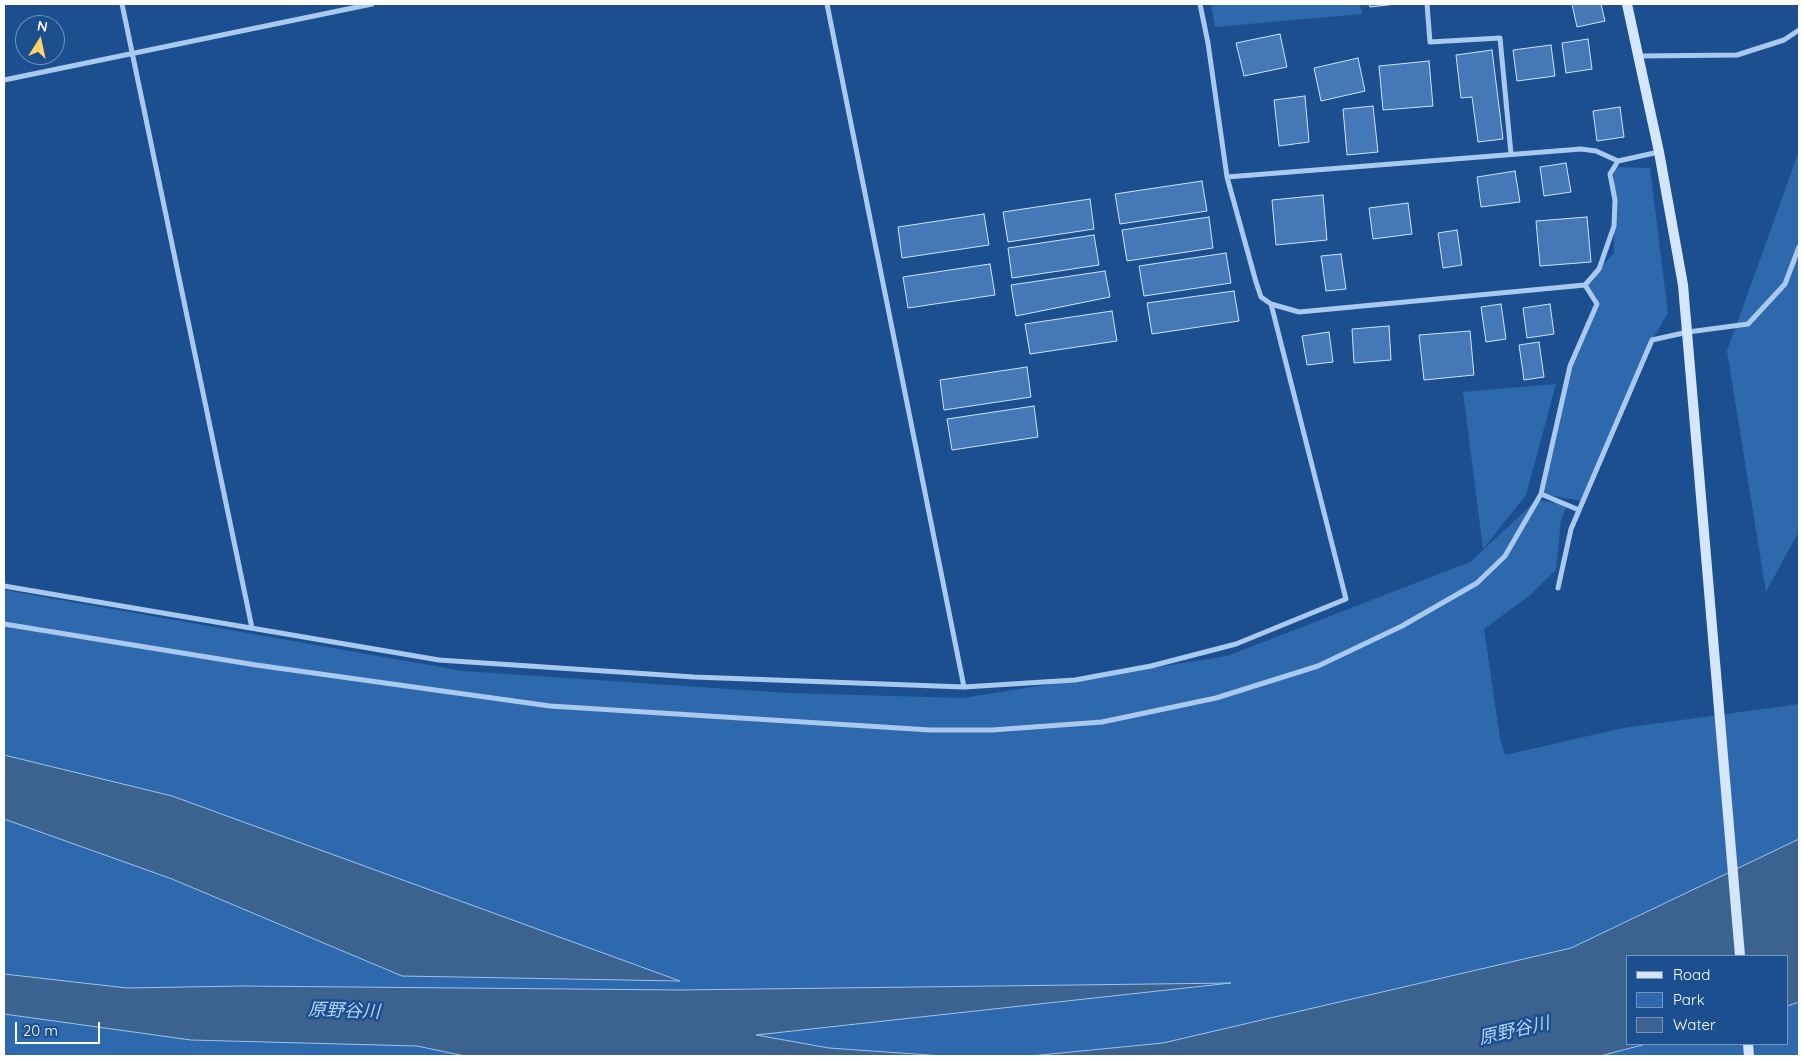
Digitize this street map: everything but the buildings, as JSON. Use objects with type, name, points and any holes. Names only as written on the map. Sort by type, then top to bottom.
[{"type":"street","points":[[122,4],[134,52],[252,628]]},
{"type":"street","points":[[4,80],[372,4]]},
{"type":"street","points":[[827,4],[964,687]]},
{"type":"street","points":[[1200,4],[1208,43],[1227,177],[1261,297],[1271,304],[1299,312],[1586,285],[1599,269],[1614,226],[1615,200],[1610,174],[1618,161]]},
{"type":"street","points":[[1427,4],[1430,42],[1500,38],[1511,154]]},
{"type":"street","points":[[1627,4],[1683,285],[1740,955]]},
{"type":"street","points":[[1638,56],[1737,55],[1784,40],[1799,30]]},
{"type":"street","points":[[1227,177],[1581,149],[1596,151],[1618,161],[1658,152]]},
{"type":"street","points":[[1558,588],[1571,529],[1652,340],[1688,332],[1748,324],[1785,284],[1799,247]]},
{"type":"street","points":[[4,624],[256,665],[550,706],[930,730],[992,730],[1102,722],[1216,698],[1318,666],[1402,626],[1477,583],[1505,556],[1541,494],[1570,366],[1597,304],[1586,285]]},
{"type":"street","points":[[4,586],[439,660],[694,677],[964,687],[1075,680],[1151,666],[1236,644],[1346,599],[1271,304]]},
{"type":"street","points":[[1541,494],[1579,510]]},
{"type":"green space","points":[[1211,4],[1360,4],[1362,14],[1215,27]]},
{"type":"green space","points":[[1799,151],[1799,531],[1766,592],[1727,351]]},
{"type":"green space","points":[[1614,167],[1650,168],[1668,313],[1652,340],[1583,501],[1541,494],[1570,366],[1597,305],[1585,285],[1614,253]]},
{"type":"green space","points":[[1556,384],[1526,495],[1483,549],[1463,392]]},
{"type":"green space","points":[[1537,500],[1567,505],[1561,520],[1556,570],[1529,596],[1484,629],[1500,738],[1505,755],[1623,728],[1799,704],[1799,1056],[4,1056],[4,590],[463,671],[788,693],[963,698],[1227,656],[1470,562]]},
{"type":"water","points":[[4,755],[172,796],[680,981],[402,976],[172,879],[4,819]]},
{"type":"water","name":"原野谷川","points":[[1799,839],[1799,1002],[1788,1006],[1788,955],[1626,955],[1626,1045],[1642,1045],[1600,1056],[1030,1056],[1163,1043],[1571,948]]},
{"type":"water","name":"原野谷川","points":[[4,974],[127,988],[242,986],[680,990],[1231,983],[756,1035],[829,1048],[943,1056],[465,1056],[417,1046],[191,1040],[4,1014]]}]
